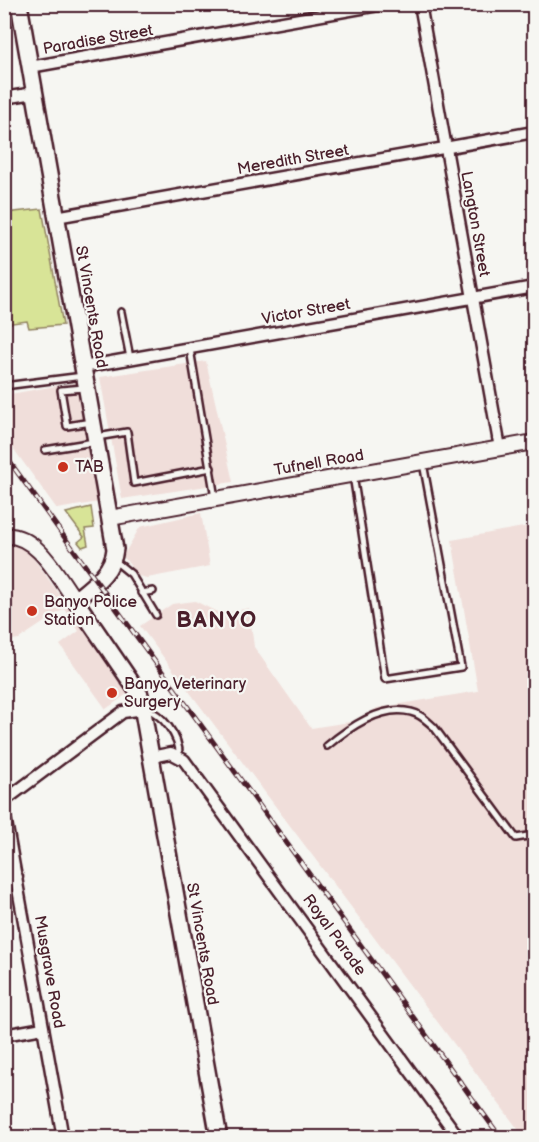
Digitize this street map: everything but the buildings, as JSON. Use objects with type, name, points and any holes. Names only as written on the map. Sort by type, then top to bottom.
[{"type":"main road","name":"St Vincents Road","points":[[19,4],[110,518],[115,549],[113,560]]},
{"type":"main road","points":[[113,560],[107,572],[75,600],[136,684],[144,709],[151,757]]},
{"type":"main road","name":"St Vincents Road","points":[[151,757],[219,1137]]},
{"type":"street","name":"Paradise Street","points":[[30,66],[384,4]]},
{"type":"street","name":"Langton Street","points":[[420,4],[500,448]]},
{"type":"street","points":[[4,98],[34,93]]},
{"type":"street","name":"Meredith Street","points":[[56,217],[534,132]]},
{"type":"street","name":"Victor Street","points":[[85,377],[130,358],[534,287]]},
{"type":"street","name":"Tufnell Road","points":[[110,518],[534,442]]},
{"type":"street","points":[[4,536],[21,537],[36,550],[75,600]]},
{"type":"street","points":[[4,801],[123,712],[144,709]]},
{"type":"street","points":[[151,757],[171,753],[179,755]]},
{"type":"street","name":"Royal Parade","points":[[179,755],[453,1136]]},
{"type":"street","name":"Musgrave Road","points":[[4,811],[63,1137]]},
{"type":"street","points":[[4,880],[17,877]]},
{"type":"street","points":[[4,1035],[43,1028]]},
{"type":"lane","points":[[121,312],[130,358]]},
{"type":"lane","points":[[190,348],[215,498]]},
{"type":"lane","points":[[4,386],[85,377]]},
{"type":"lane","points":[[85,377],[61,390],[67,426],[95,434]]},
{"type":"lane","points":[[45,450],[95,434],[127,432],[134,483],[211,468]]},
{"type":"lane","points":[[353,474],[386,679],[461,667],[422,461]]},
{"type":"lane","points":[[113,560],[129,571],[156,615]]},
{"type":"lane","points":[[141,593],[153,591]]},
{"type":"lane","name":"Royal Parade","points":[[144,709],[159,714],[179,745],[179,755]]},
{"type":"lane","points":[[327,746],[352,727],[380,715],[397,710],[416,713],[434,727],[516,838],[534,835]]},
{"type":"shaded area","points":[[206,361],[233,482],[122,499],[100,377]]},
{"type":"shaded area","points":[[78,382],[99,502],[57,509],[5,437],[5,395]]},
{"type":"shaded area","points":[[201,513],[210,566],[147,578],[138,576],[123,556],[140,527]]},
{"type":"shaded area","points":[[534,525],[534,1137],[524,1137],[140,626],[172,604],[195,601],[221,614],[249,608],[254,647],[311,728],[356,721],[377,708],[478,691],[452,540]]},
{"type":"shaded area","points":[[13,542],[22,545],[31,555],[130,692],[106,709],[60,645],[79,631],[64,609],[19,639],[5,641],[5,543]]},
{"type":"green space","points":[[42,209],[63,325],[29,328],[27,321],[5,324],[5,213]]},
{"type":"green space","points":[[91,507],[94,528],[85,529],[88,545],[82,547],[78,542],[84,537],[66,513]]},
{"type":"railway","points":[[4,454],[501,1138]]},
{"type":"place","name":"TAB","points":[[63,467]]},
{"type":"place","name":"Banyo Police Station","points":[[32,611]]},
{"type":"place","name":"Banyo Veterinary Surgery","points":[[112,693]]},
{"type":"district","name":"BANYO","points":[[217,620]]}]
